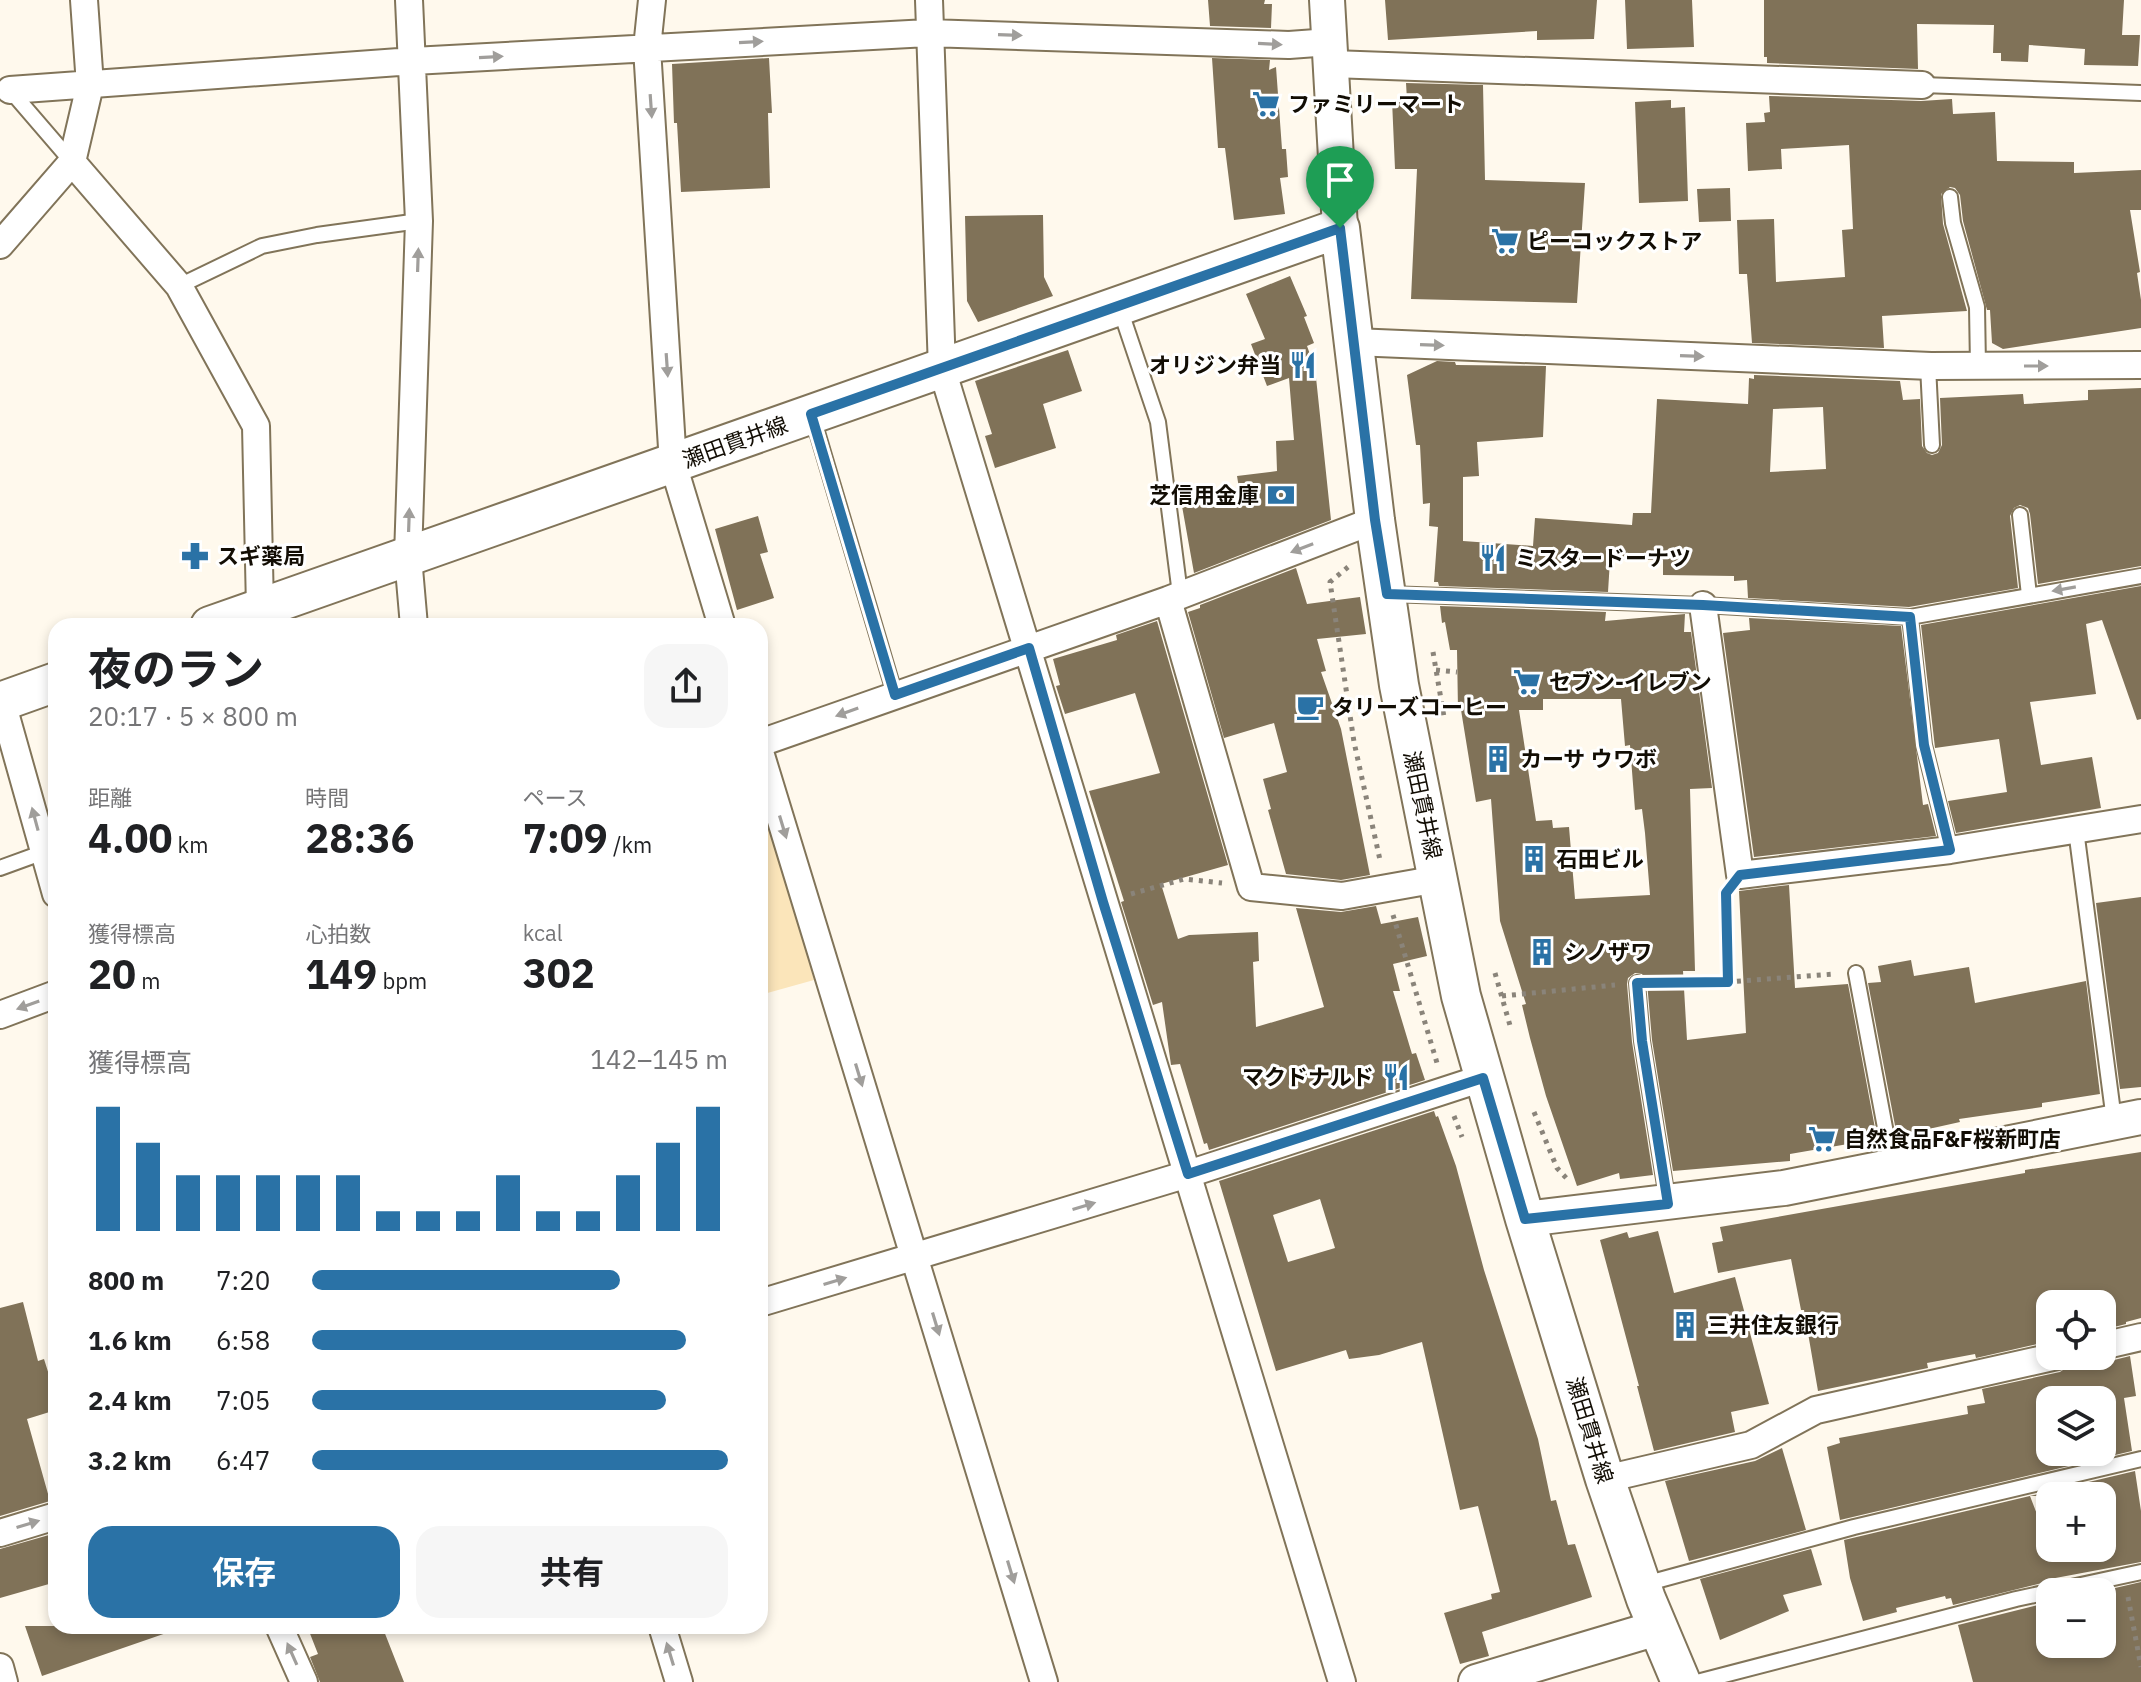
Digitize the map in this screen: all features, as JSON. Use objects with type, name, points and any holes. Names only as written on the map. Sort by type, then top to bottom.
[{"type":"main road","name":"瀬田貫井線","points":[[232,618],[1340,228],[1375,520],[1399,685],[1461,996],[1605,1479],[1657,1628],[1681,1682]]},
{"type":"main road","points":[[1,700],[48,685]]},
{"type":"street","points":[[0,245],[72,162],[90,85],[84,0]]},
{"type":"street","points":[[409,0],[419,221],[408,557],[413,618]]},
{"type":"street","points":[[652,0],[647,48],[673,464],[720,618]]},
{"type":"street","points":[[929,0],[942,369],[1342,1682]]},
{"type":"street","points":[[1327,0],[1340,228]]},
{"type":"street","points":[[5,86],[90,85],[413,61],[928,33],[1289,45],[1331,53],[1922,85]]},
{"type":"street","points":[[72,162],[179,286],[256,426],[260,608]]},
{"type":"street","points":[[1354,342],[1928,366],[2141,365]]},
{"type":"street","points":[[768,740],[1174,597],[1375,520]]},
{"type":"street","points":[[1174,597],[1251,887],[1342,896],[1438,879]]},
{"type":"street","points":[[1703,605],[1740,875],[1950,850],[2141,819]]},
{"type":"street","points":[[1,700],[48,866]]},
{"type":"street","points":[[768,778],[1044,1682]]},
{"type":"street","points":[[0,1015],[48,997]]},
{"type":"street","points":[[768,1301],[1188,1174],[1483,1078]]},
{"type":"street","points":[[1525,1219],[1784,1188],[2128,1118]]},
{"type":"street","points":[[2116,1343],[2141,1337]]},
{"type":"street","points":[[1605,1479],[1751,1445],[1816,1410],[2036,1361]]},
{"type":"street","points":[[0,1533],[48,1518]]},
{"type":"street","points":[[1476,1682],[1657,1628]]},
{"type":"street","points":[[283,1634],[304,1682]]},
{"type":"street","points":[[664,1634],[679,1682]]},
{"type":"street","points":[[0,1667],[4,1682]]},
{"type":"lane","points":[[1922,85],[2141,93]]},
{"type":"lane","points":[[5,86],[72,162]]},
{"type":"lane","points":[[1950,197],[1953,223],[1977,307],[1978,366]]},
{"type":"lane","points":[[179,286],[262,246],[419,221]]},
{"type":"lane","points":[[1119,306],[1158,422],[1174,597]]},
{"type":"lane","points":[[1928,366],[1932,445]]},
{"type":"lane","points":[[811,414],[895,695]]},
{"type":"lane","points":[[2020,515],[2029,595]]},
{"type":"lane","points":[[1387,594],[1703,605],[1910,617],[2141,576]]},
{"type":"lane","points":[[1910,617],[1924,745],[1950,850]]},
{"type":"lane","points":[[2076,830],[2128,1118]]},
{"type":"lane","points":[[0,868],[44,852]]},
{"type":"lane","points":[[1856,973],[1892,1166]]},
{"type":"lane","points":[[1637,983],[1642,1041],[1668,1204]]},
{"type":"lane","points":[[1641,1585],[1854,1527],[2141,1459]]},
{"type":"lane","points":[[1697,1682],[2016,1599],[2141,1572]]},
{"type":"path","points":[[1352,576],[1351,565],[1330,582],[1354,742],[1380,861]]},
{"type":"path","points":[[1431,640],[1447,731]]},
{"type":"path","points":[[1436,670],[1457,672]]},
{"type":"path","points":[[1728,982],[1726,893],[1740,875]]},
{"type":"path","points":[[1103,902],[1184,879],[1251,887]]},
{"type":"path","points":[[1391,909],[1438,1064]]},
{"type":"path","points":[[1494,969],[1513,1038]]},
{"type":"path","points":[[1501,996],[1637,983],[1728,982],[1856,973]]},
{"type":"path","points":[[1532,1109],[1557,1168],[1578,1191]]},
{"type":"path","points":[[2124,1575],[2141,1667]]},
{"type":"shaded area","points":[[768,816],[814,980],[768,993]]},
{"type":"building","points":[[1208,0],[1265,0],[1264,4],[1272,4],[1271,28],[1210,26]]},
{"type":"building","points":[[1385,0],[1597,0],[1594,39],[1537,40],[1537,31],[1388,40]]},
{"type":"building","points":[[1625,0],[1692,0],[1694,47],[1627,49]]},
{"type":"building","points":[[1764,0],[2124,0],[2122,35],[2140,35],[2138,66],[2084,65],[2085,49],[2029,45],[2028,62],[2001,61],[2001,53],[1993,53],[1994,25],[1917,24],[1918,69],[1767,63],[1767,57],[1764,57]]},
{"type":"building","points":[[769,58],[772,113],[768,113],[770,188],[681,192],[672,64]]},
{"type":"building","points":[[1212,58],[1270,60],[1269,70],[1276,67],[1282,149],[1286,149],[1288,177],[1280,178],[1285,214],[1234,220],[1225,148],[1218,148]]},
{"type":"building","points":[[1406,83],[1483,85],[1485,180],[1585,183],[1577,303],[1411,299],[1417,169],[1395,169],[1392,100],[1407,100]]},
{"type":"building","points":[[1769,96],[1921,101],[1952,99],[1953,114],[1995,112],[1997,161],[2074,162],[2074,173],[2141,170],[2141,210],[2130,210],[2140,272],[2137,273],[2141,328],[2003,349],[1992,343],[1990,310],[1987,310],[1963,221],[1960,195],[1950,187],[1941,194],[1943,224],[1967,311],[1882,316],[1884,348],[1752,343],[1747,274],[1739,274],[1737,220],[1774,219],[1776,282],[1845,277],[1842,230],[1853,229],[1849,145],[1781,149],[1782,169],[1748,171],[1746,123],[1765,122],[1764,113],[1770,112]]},
{"type":"building","points":[[1671,100],[1671,108],[1685,107],[1688,201],[1639,203],[1635,102]]},
{"type":"building","points":[[1730,188],[1731,221],[1699,222],[1697,189]]},
{"type":"building","points":[[1043,215],[1044,277],[1053,296],[978,322],[967,301],[965,216]]},
{"type":"building","points":[[1290,276],[1307,316],[1304,317],[1314,343],[1307,346],[1315,368],[1331,520],[1194,573],[1182,506],[1210,504],[1210,497],[1240,494],[1237,476],[1277,471],[1276,441],[1294,440],[1289,378],[1267,386],[1251,344],[1265,339],[1246,294]]},
{"type":"building","points":[[1068,350],[1082,391],[1043,404],[1056,448],[995,468],[985,436],[992,434],[975,381]]},
{"type":"building","points":[[1437,361],[1455,362],[1456,365],[1546,366],[1543,437],[1477,442],[1479,476],[1463,477],[1463,541],[1533,546],[1535,518],[1632,525],[1633,513],[1651,513],[1657,399],[1748,404],[1749,378],[1754,379],[1754,375],[1900,381],[1903,400],[1920,399],[1922,446],[1932,455],[1938,453],[1942,445],[1940,398],[2023,394],[2024,404],[2088,400],[2088,390],[2141,388],[2141,566],[2038,584],[2030,514],[2028,508],[2020,505],[2014,508],[2010,516],[2018,588],[1909,607],[1748,598],[1747,580],[1734,581],[1734,576],[1663,575],[1663,560],[1610,560],[1608,592],[1439,586],[1438,582],[1434,582],[1438,527],[1429,526],[1430,503],[1423,504],[1420,445],[1416,445],[1407,375]],"holes":[[[1823,407],[1826,469],[1770,472],[1773,409]]]},
{"type":"building","points":[[758,516],[768,552],[760,554],[774,598],[737,610],[715,529]]},
{"type":"building","points":[[1296,568],[1307,604],[1360,597],[1366,634],[1317,639],[1326,671],[1321,672],[1341,729],[1370,875],[1341,880],[1286,874],[1268,810],[1271,809],[1263,779],[1287,772],[1274,723],[1224,738],[1188,612]]},
{"type":"building","points":[[2141,586],[2141,719],[2137,720],[2102,620],[2086,624],[2096,694],[2030,702],[2041,765],[2092,757],[2101,808],[1956,833],[1948,801],[2007,792],[1999,739],[1935,748],[1921,625]]},
{"type":"building","points":[[1440,606],[1606,612],[1605,621],[1685,614],[1684,632],[1691,632],[1712,788],[1690,789],[1695,971],[1683,971],[1687,1040],[1746,1033],[1739,891],[1789,885],[1795,988],[1848,984],[1877,1139],[1790,1154],[1790,1161],[1673,1171],[1652,1040],[1647,982],[1642,974],[1635,973],[1628,978],[1627,984],[1632,1042],[1653,1175],[1620,1179],[1619,1173],[1577,1186],[1546,1096],[1522,1005],[1526,1004],[1500,921],[1491,799],[1476,802],[1461,710],[1458,710],[1457,650],[1450,650],[1445,622],[1442,623]],"holes":[[[1543,699],[1621,699],[1625,746],[1630,745],[1635,810],[1642,809],[1650,895],[1575,899],[1569,827],[1553,828],[1552,820],[1536,821],[1519,710],[1543,710]]]},
{"type":"building","points":[[1749,618],[1901,626],[1923,805],[1928,804],[1936,836],[1754,857],[1723,633],[1750,630]]},
{"type":"building","points":[[1157,621],[1228,865],[1161,884],[1178,939],[1189,935],[1258,932],[1259,961],[1253,962],[1256,1027],[1324,1007],[1296,908],[1341,912],[1376,906],[1381,924],[1418,917],[1427,956],[1393,964],[1400,991],[1393,991],[1412,1054],[1416,1053],[1425,1080],[1209,1150],[1207,1143],[1204,1144],[1180,1064],[1171,1065],[1162,1002],[1153,1005],[1089,791],[1160,773],[1135,693],[1065,714],[1056,686],[1060,685],[1053,659],[1117,640],[1116,635]]},
{"type":"building","points":[[2141,897],[2141,1087],[2120,1089],[2096,903]]},
{"type":"building","points":[[1911,960],[1914,976],[1969,967],[1975,1003],[2086,981],[2100,1094],[2042,1103],[2042,1107],[1959,1119],[1960,1122],[1897,1136],[1868,983],[1881,982],[1878,966]]},
{"type":"building","points":[[1434,1111],[1456,1166],[1484,1270],[1538,1439],[1551,1501],[1556,1500],[1568,1545],[1575,1544],[1592,1597],[1482,1632],[1489,1656],[1460,1664],[1444,1613],[1492,1599],[1491,1594],[1500,1592],[1478,1506],[1460,1510],[1422,1342],[1379,1355],[1349,1359],[1346,1350],[1276,1371],[1219,1181]],"holes":[[[1320,1199],[1335,1248],[1288,1262],[1273,1215]]]},
{"type":"building","points":[[2141,1152],[2141,1318],[2116,1326],[2116,1290],[2036,1290],[2036,1344],[1976,1358],[1975,1354],[1927,1363],[1928,1368],[1818,1391],[1804,1310],[1801,1310],[1791,1259],[1718,1273],[1712,1243],[1723,1241],[1720,1227],[2025,1173],[2025,1170]]},
{"type":"building","points":[[1658,1231],[1674,1293],[1735,1277],[1769,1404],[1731,1412],[1735,1432],[1654,1451],[1600,1240],[1627,1232],[1629,1238]]},
{"type":"building","points":[[23,1302],[38,1361],[44,1359],[48,1372],[48,1412],[27,1419],[48,1502],[0,1516],[0,1308]]},
{"type":"building","points":[[2130,1356],[2136,1396],[2124,1398],[2132,1451],[2116,1455],[2116,1386],[2036,1386],[2036,1466],[2069,1466],[1840,1520],[1827,1447],[1840,1443],[1839,1438],[1968,1414],[1967,1406],[1985,1403],[1982,1389],[2060,1372],[2116,1370],[2116,1360]]},
{"type":"building","points":[[1782,1448],[1806,1530],[1689,1561],[1665,1481],[1755,1461]]},
{"type":"building","points":[[2135,1471],[2141,1511],[2141,1562],[2055,1578],[2036,1578],[2036,1584],[1953,1605],[1951,1598],[1946,1599],[1945,1596],[1896,1608],[1897,1612],[1863,1621],[1850,1578],[1844,1540],[2036,1494],[2030,1496],[2036,1512],[2036,1562],[2116,1562],[2116,1482],[2089,1482]]},
{"type":"building","points":[[48,1535],[48,1584],[0,1598],[0,1549]]},
{"type":"building","points":[[1811,1549],[1822,1585],[1783,1595],[1789,1611],[1720,1640],[1700,1579]]},
{"type":"building","points":[[2141,1582],[2141,1682],[1973,1682],[1958,1625],[2036,1606],[2036,1658],[2116,1658],[2116,1588]]},
{"type":"building","points":[[25,1626],[48,1626],[48,1634],[163,1634],[42,1676]]},
{"type":"building","points":[[310,1634],[385,1634],[404,1682],[320,1682],[310,1657],[318,1654]]},
{"type":"place","name":"ファミリーマート","points":[[1266,104]]},
{"type":"place","name":"ピーコックストア","points":[[1505,241]]},
{"type":"place","name":"オリジン弁当","points":[[1303,365]]},
{"type":"place","name":"芝信用金庫","points":[[1281,495]]},
{"type":"place","name":"スギ薬局","points":[[195,556]]},
{"type":"place","name":"ミスタードーナツ","points":[[1493,558]]},
{"type":"place","name":"セブン-イレブン","points":[[1527,682]]},
{"type":"place","name":"タリーズコーヒー","points":[[1310,707]]},
{"type":"place","name":"カーサ ウワボ","points":[[1498,759]]},
{"type":"place","name":"石田ビル","points":[[1534,859]]},
{"type":"place","name":"シノザワ","points":[[1542,952]]},
{"type":"place","name":"マクドナルド","points":[[1396,1077]]},
{"type":"place","name":"自然食品F&F桜新町店","points":[[1822,1139]]},
{"type":"place","name":"三井住友銀行","points":[[1685,1325]]},
{"type":"route","points":[[1340,228],[1375,520],[1387,594],[1703,605],[1910,617],[1924,745],[1950,850],[1740,875],[1726,893],[1728,982],[1637,983],[1642,1041],[1668,1204],[1525,1219],[1483,1078],[1188,1174],[1103,902],[1029,648],[895,695],[811,414],[1340,228]]}]
